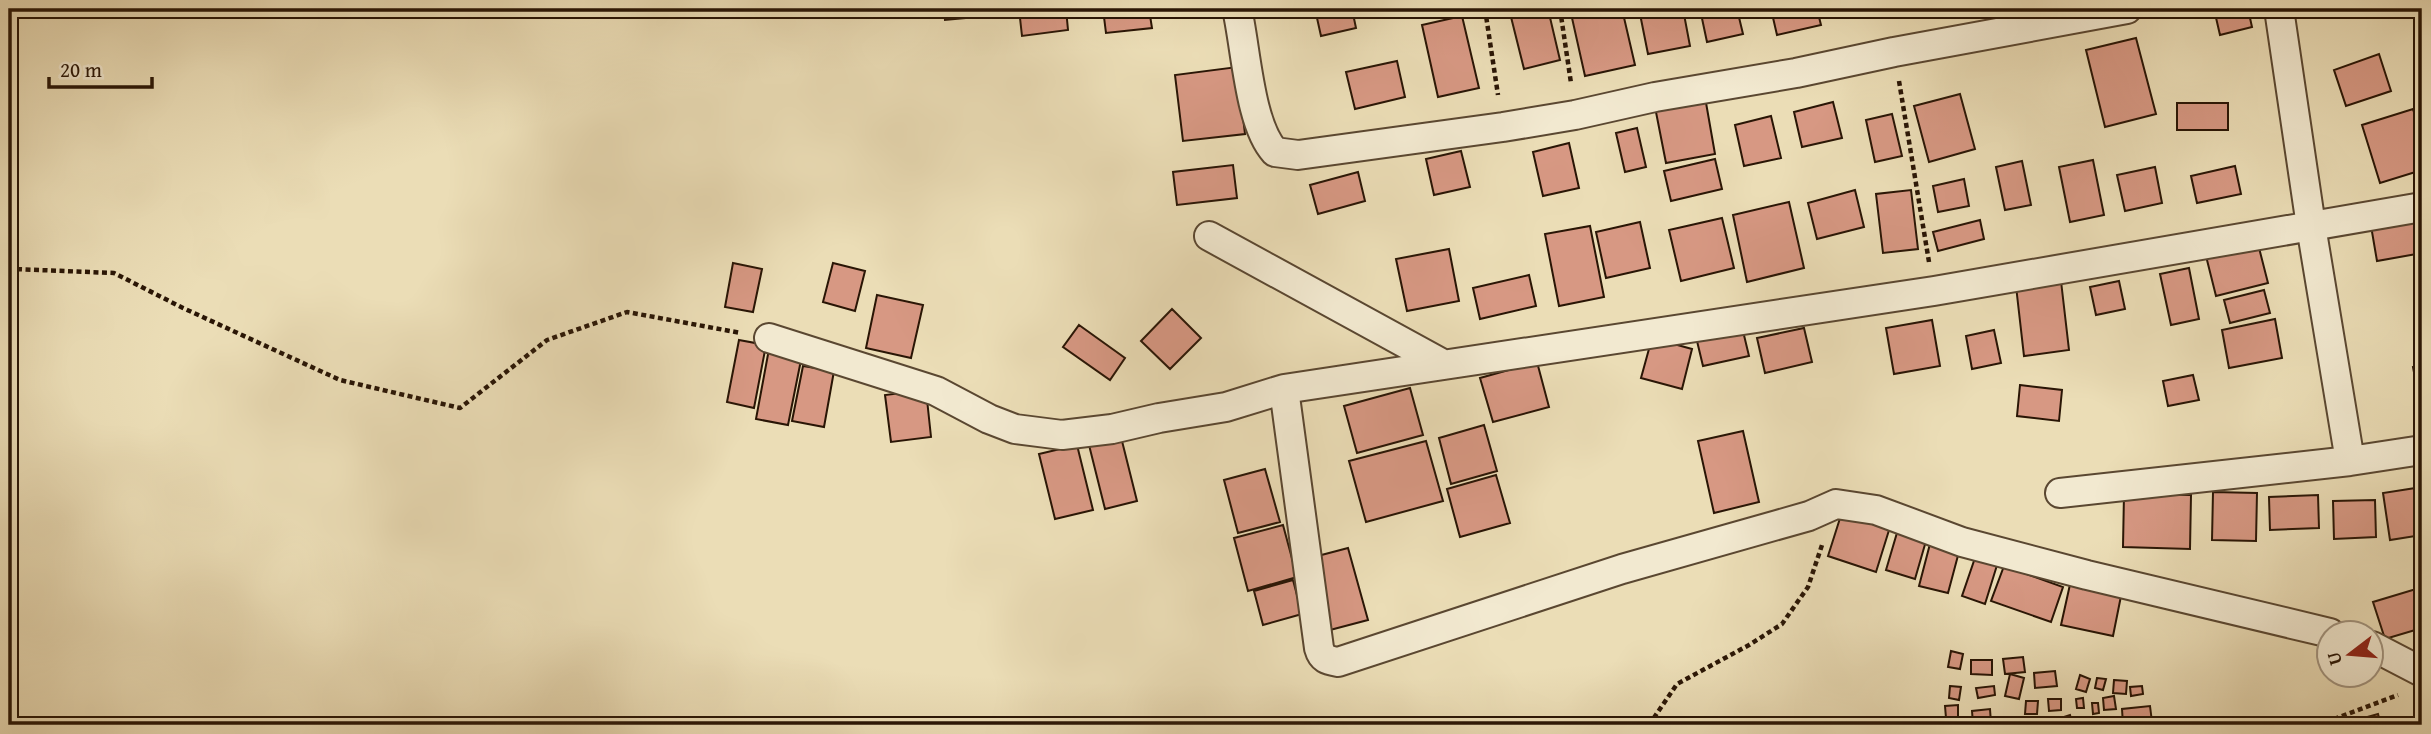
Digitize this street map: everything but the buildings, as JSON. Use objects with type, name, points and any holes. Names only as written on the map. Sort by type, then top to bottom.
[{"type":"street","points":[[1237,9],[1256,111],[1270,146],[1275,152],[1298,155],[1575,115],[1655,97],[1796,73],[2127,9]]},
{"type":"street","points":[[2279,9],[2350,461]]},
{"type":"street","points":[[769,338],[936,391],[989,419],[1015,429],[1062,435],[1112,429],[1226,407],[1284,389],[1934,291],[2422,207]]},
{"type":"street","points":[[1209,236],[1443,364]]},
{"type":"street","points":[[1284,389],[1319,648],[1326,660],[1338,662],[1622,569],[1809,516],[1836,504],[1876,510],[1962,542],[2074,572],[2316,630]]},
{"type":"street","points":[[2060,493],[2350,461],[2422,450]]},
{"type":"street","points":[[2386,658],[2416,682]]},
{"type":"path","points":[[1485,9],[1503,127]]},
{"type":"path","points":[[1560,9],[1575,115]]},
{"type":"path","points":[[1894,52],[1934,291]]},
{"type":"path","points":[[9,271],[114,273],[340,380],[460,408],[547,340],[627,312],[769,338]]},
{"type":"path","points":[[1649,725],[1677,684],[1749,646],[1782,624],[1808,587],[1836,504]]},
{"type":"path","points":[[2318,725],[2416,682]]}]
